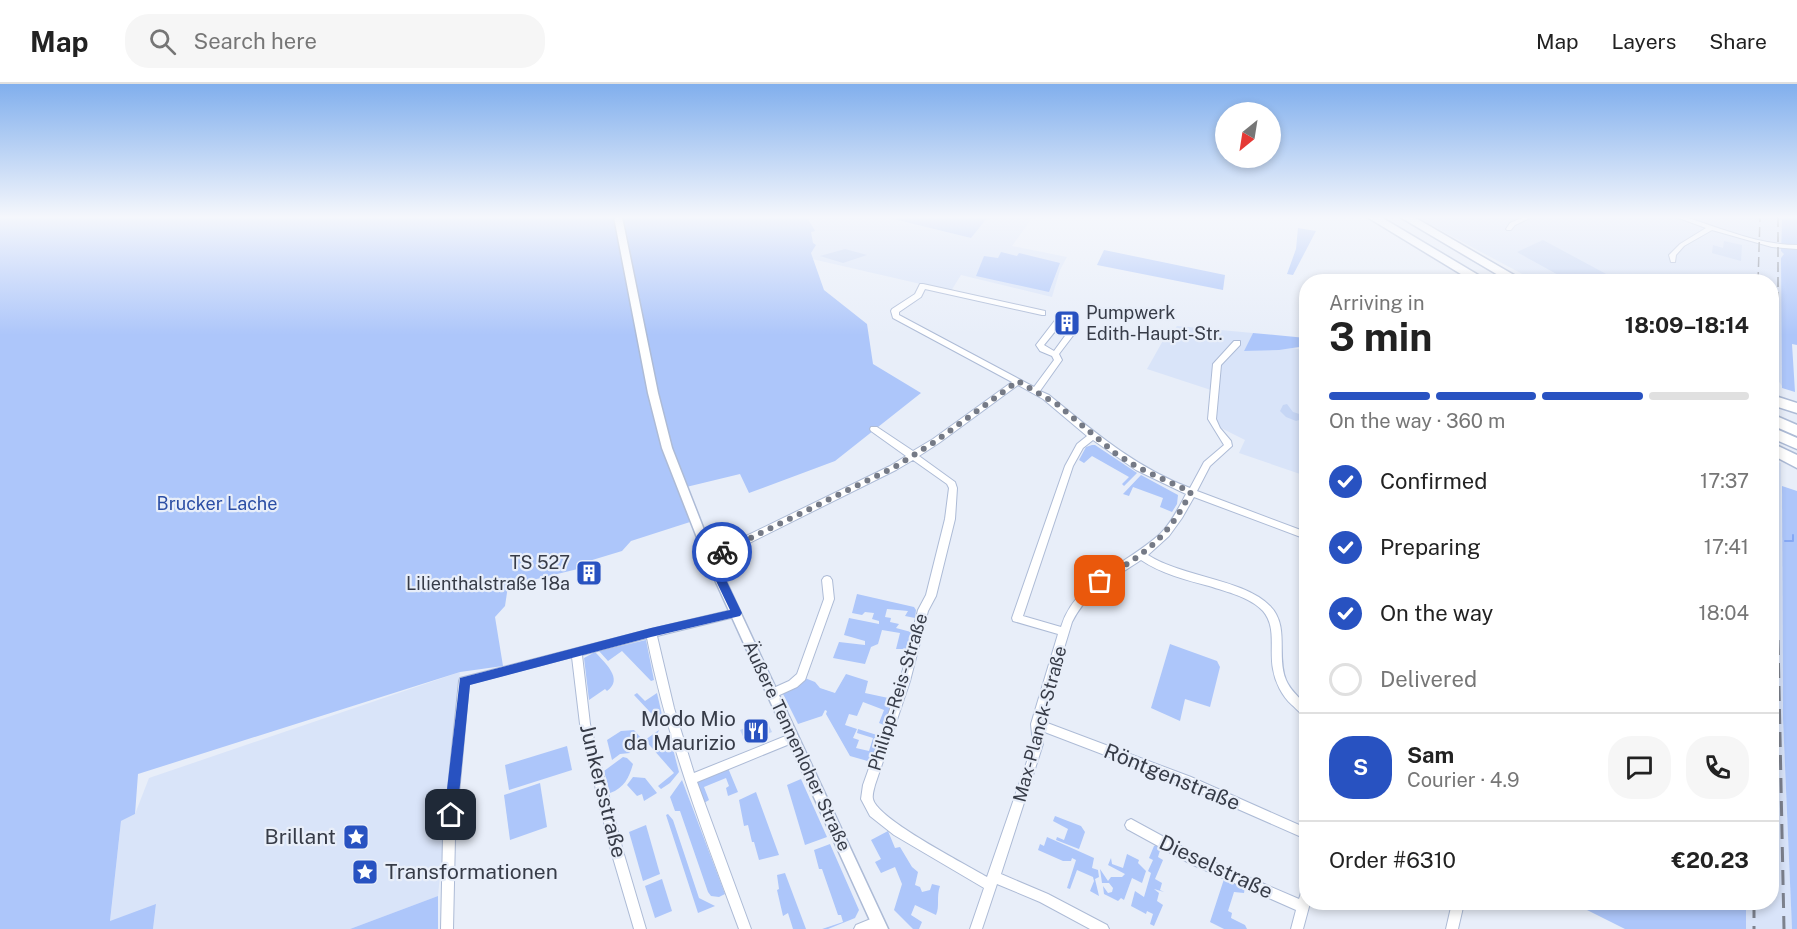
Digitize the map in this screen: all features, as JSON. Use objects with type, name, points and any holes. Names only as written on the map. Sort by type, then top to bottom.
[{"type":"highway","points":[[1428,256],[1456,274]]},
{"type":"highway","points":[[1440,256],[1470,274]]},
{"type":"highway","points":[[1462,256],[1492,274]]},
{"type":"highway","points":[[1474,256],[1505,274]]},
{"type":"highway","points":[[1480,256],[1514,274]]},
{"type":"highway","points":[[1779,393],[1797,399]]},
{"type":"highway","points":[[1779,402],[1797,408]]},
{"type":"highway","points":[[1779,422],[1797,431]]},
{"type":"highway","points":[[1779,435],[1797,444]]},
{"type":"highway","points":[[1779,449],[1797,456]]},
{"type":"highway","points":[[1779,450],[1797,462]]},
{"type":"street","name":"Äußere Tennenloher Straße","points":[[626,256],[664,438],[710,558],[879,925]]},
{"type":"street","points":[[1672,256],[1673,261]]},
{"type":"street","points":[[1042,313],[923,286],[918,296],[896,311],[896,316],[1036,391],[1058,405],[1093,436],[1139,468],[1191,492],[1299,533]]},
{"type":"street","points":[[1036,391],[1058,360],[1054,354],[1040,345],[1059,321],[1074,324],[1074,329],[1054,354]]},
{"type":"street","name":"Max-Planck-Straße","points":[[976,929],[1038,744],[1036,724],[1064,632],[1074,608],[1087,591],[1141,555],[1171,528],[1209,461],[1228,446],[1227,440],[1214,424],[1212,404],[1216,390],[1217,364],[1237,343]]},
{"type":"street","points":[[710,558],[869,481],[914,456],[1018,381]]},
{"type":"street","points":[[874,429],[914,456]]},
{"type":"street","points":[[1064,632],[1017,618],[1070,466],[1080,446],[1093,436]]},
{"type":"street","name":"Philipp-Reis-Straße","points":[[914,456],[953,485],[950,519],[931,597],[922,610],[907,673],[869,785],[867,801],[874,812],[898,831],[992,881]]},
{"type":"street","points":[[1141,555],[1156,564],[1238,593],[1263,605],[1272,615],[1275,624],[1276,666],[1280,682],[1288,695],[1299,705]]},
{"type":"street","points":[[773,693],[796,682],[803,673],[830,598],[827,580]]},
{"type":"street","points":[[447,929],[449,837],[464,681],[736,613]]},
{"type":"street","points":[[651,633],[663,695],[690,780],[745,929]]},
{"type":"street","name":"Junkersstraße","points":[[577,652],[585,724],[616,851],[640,929]]},
{"type":"street","name":"Röntgenstraße","points":[[1036,724],[1198,785],[1299,831]]},
{"type":"street","points":[[690,780],[793,738]]},
{"type":"street","name":"Dieselstraße","points":[[1131,825],[1195,860],[1299,899]]},
{"type":"street","points":[[992,881],[1044,898],[1103,929]]},
{"type":"street","points":[[1297,929],[1302,910]]},
{"type":"street","points":[[1452,929],[1456,910]]},
{"type":"street","points":[[861,929],[879,925]]},
{"type":"shaded area","points":[[811,256],[1067,257],[1060,270],[1052,297],[961,275],[951,291],[812,259]]},
{"type":"shaded area","points":[[1489,256],[1783,256],[1782,386],[1779,382],[1779,274],[1522,274]]},
{"type":"shaded area","points":[[1177,326],[1253,333],[1244,351],[1299,349],[1299,474],[1239,453],[1245,440],[1219,427],[1216,413],[1217,392],[1147,369],[1165,337],[1169,338]]},
{"type":"shaded area","points":[[1779,462],[1781,463],[1783,719],[1792,929],[1746,929],[1746,910],[1779,910]]},
{"type":"shaded area","points":[[460,672],[438,896],[350,929],[153,929],[156,905],[110,922],[121,821],[135,814],[149,778]]},
{"type":"green space","name":"Brucker Lache","points":[[0,256],[812,256],[824,290],[867,324],[873,364],[921,393],[835,461],[749,493],[740,474],[678,489],[690,522],[631,541],[622,551],[589,561],[590,566],[508,586],[505,606],[495,617],[503,666],[460,672],[138,774],[135,814],[121,821],[110,921],[156,904],[153,929],[0,929]]},
{"type":"green space","points":[[984,256],[1033,256],[1060,263],[1049,292],[976,276]]},
{"type":"green space","points":[[1101,256],[1135,256],[1225,275],[1223,290],[1097,265]]},
{"type":"green space","points":[[1293,256],[1303,256],[1293,275],[1287,274]]},
{"type":"green space","points":[[1797,256],[1797,345],[1792,344],[1795,392],[1782,388],[1781,258]]},
{"type":"green space","points":[[1253,333],[1299,337],[1299,347],[1244,351]]},
{"type":"green space","points":[[1092,445],[1137,473],[1124,486],[1122,484],[1129,477],[1092,456],[1084,463],[1079,460],[1086,447]]},
{"type":"green space","points":[[1141,475],[1178,495],[1177,504],[1172,512],[1160,507],[1163,498],[1133,487],[1129,496],[1123,494]]},
{"type":"green space","points":[[1782,486],[1797,491],[1797,929],[1792,929],[1783,719]]},
{"type":"green space","points":[[857,594],[914,607],[915,618],[905,616],[908,611],[887,609],[885,617],[891,618],[890,622],[899,624],[896,628],[911,632],[908,649],[896,649],[900,633],[882,630],[878,644],[871,647],[865,664],[833,658],[839,642],[865,645],[865,641],[844,635],[849,618],[879,624],[879,621],[872,619],[874,613],[865,612],[862,615],[852,613]]},
{"type":"green space","points":[[646,640],[654,680],[651,681],[622,651],[608,661],[599,651]]},
{"type":"green space","points":[[1170,644],[1217,661],[1220,667],[1210,707],[1185,699],[1180,721],[1151,708]]},
{"type":"green space","points":[[595,652],[608,666],[614,681],[607,691],[605,689],[589,700],[584,658]]},
{"type":"green space","points":[[846,674],[868,681],[865,693],[893,699],[884,725],[879,723],[884,710],[863,702],[857,716],[849,714],[845,725],[857,729],[853,738],[859,740],[856,748],[869,751],[873,738],[857,733],[858,729],[880,736],[871,762],[850,756],[826,714],[827,711],[825,710],[822,716],[798,724],[783,694],[805,678],[815,682],[820,688],[835,693]]},
{"type":"green space","points":[[637,693],[645,701],[657,693],[665,728],[634,695]]},
{"type":"green space","points":[[634,730],[641,738],[627,749],[630,753],[620,754],[612,760],[607,740],[621,731]]},
{"type":"green space","points":[[659,730],[653,744],[673,749],[679,772],[670,783],[661,789],[658,786],[674,773],[645,740]]},
{"type":"green space","points":[[567,746],[572,770],[509,790],[505,765]]},
{"type":"green space","points":[[623,757],[633,764],[628,778],[610,793],[604,771]]},
{"type":"green space","points":[[728,768],[738,792],[728,796],[726,788],[729,786],[726,778],[704,787],[709,800],[704,803],[696,784],[698,781]]},
{"type":"green space","points":[[633,777],[645,778],[657,793],[644,801],[642,794],[637,796],[627,785]]},
{"type":"green space","points":[[801,779],[827,837],[805,845],[787,785]]},
{"type":"green space","points":[[682,780],[725,894],[719,897],[711,896],[708,892],[680,811],[675,811],[670,797]]},
{"type":"green space","points":[[540,783],[547,827],[510,840],[504,795]]},
{"type":"green space","points":[[756,792],[779,855],[759,860],[748,825],[744,826],[739,800]]},
{"type":"green space","points":[[668,814],[673,820],[699,898],[715,906],[698,913],[666,815]]},
{"type":"green space","points":[[1055,816],[1081,826],[1085,832],[1079,849],[1056,840],[1057,837],[1064,840],[1068,829],[1053,821]]},
{"type":"green space","points":[[646,825],[660,874],[643,881],[629,832]]},
{"type":"green space","points":[[888,831],[895,848],[900,847],[912,867],[918,872],[915,885],[920,887],[922,892],[930,890],[932,884],[940,886],[936,915],[915,905],[911,915],[922,922],[919,929],[913,929],[894,910],[902,884],[895,867],[881,873],[875,862],[881,859],[871,840]]},
{"type":"green space","points":[[1047,837],[1094,858],[1092,868],[1098,870],[1099,877],[1095,879],[1099,896],[1090,891],[1094,881],[1093,877],[1077,870],[1070,889],[1067,888],[1076,860],[1072,858],[1071,861],[1063,861],[1038,850],[1040,844],[1044,846]]},
{"type":"green space","points":[[830,844],[859,910],[855,918],[828,929],[822,929],[843,922],[841,915],[838,915],[822,869],[819,869],[814,850]]},
{"type":"green space","points":[[1154,846],[1161,847],[1158,857],[1163,860],[1155,879],[1162,883],[1160,890],[1164,892],[1154,889],[1159,893],[1157,901],[1163,905],[1154,926],[1150,924],[1153,914],[1147,911],[1146,914],[1131,906],[1135,891],[1144,897],[1151,873],[1148,871],[1153,860],[1149,858]]},
{"type":"green space","points":[[1127,854],[1139,860],[1138,863],[1146,871],[1142,883],[1132,878],[1124,900],[1121,898],[1118,901],[1104,894],[1103,886],[1108,893],[1112,892],[1113,888],[1109,883],[1102,883],[1100,869],[1108,881],[1111,877],[1122,877],[1125,874],[1108,865],[1111,858],[1112,864],[1123,868]]},
{"type":"green space","points":[[785,873],[806,929],[793,929],[788,913],[783,916],[777,890],[779,889],[777,875]]},
{"type":"green space","points":[[662,879],[672,911],[655,918],[645,886]]},
{"type":"green space","points":[[1224,879],[1245,887],[1244,893],[1234,892],[1228,911],[1232,913],[1231,918],[1245,925],[1247,929],[1224,929],[1210,922]]},
{"type":"green space","points":[[438,896],[438,929],[350,929]]},
{"type":"green space","points":[[1587,910],[1746,910],[1746,929],[1625,929]]},
{"type":"building","points":[[821,256],[863,256],[843,263]]},
{"type":"building","points":[[1525,256],[1574,256],[1606,274],[1557,274]]},
{"type":"building","points":[[1724,256],[1741,256],[1741,261]]},
{"type":"building","points":[[1287,404],[1293,412],[1299,414],[1299,420],[1286,417],[1280,411],[1283,405]]},
{"type":"building","name":"Modo Mio da Maurizio","points":[[766,719],[772,732],[746,743],[740,730]]},
{"type":"waterway","points":[[1785,541],[1793,541],[1793,535]]},
{"type":"railway","points":[[1758,274],[1759,256]]},
{"type":"railway","points":[[1778,256],[1778,274]]},
{"type":"railway","points":[[1779,688],[1784,929]]},
{"type":"railway","points":[[1754,910],[1754,929]]},
{"type":"way so far","points":[[722,552],[914,456],[1018,381],[1058,405],[1115,453],[1139,468],[1191,492],[1179,516],[1166,534],[1141,555],[1100,581]]},
{"type":"place","name":"Pumpwerk Edith-Haupt-Str.","points":[[1067,323]]},
{"type":"place","name":"TS 527 Lilienthalstraße 18a","points":[[589,573]]},
{"type":"place","name":"Modo Mio da Maurizio","points":[[756,731]]},
{"type":"place","name":"Brillant","points":[[356,837]]},
{"type":"place","name":"Transformationen","points":[[365,872]]},
{"type":"route","points":[[451,815],[464,681],[736,613],[710,558],[722,552]]}]
